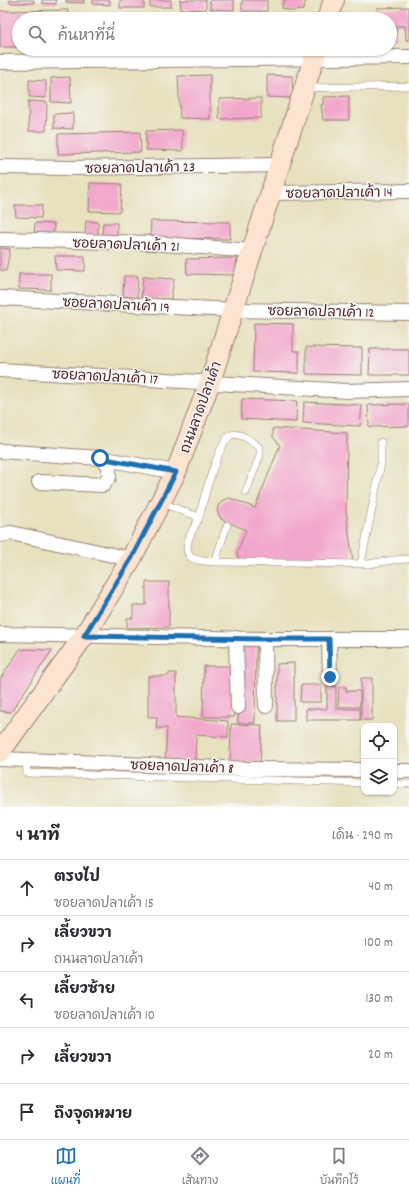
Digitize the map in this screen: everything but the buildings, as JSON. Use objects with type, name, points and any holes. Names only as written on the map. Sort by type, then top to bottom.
[{"type":"main road","points":[[330,12],[334,0]]},
{"type":"main road","name":"ถนนลาดปลาเค้า","points":[[0,752],[84,636],[131,559],[162,503],[176,472],[210,382],[314,56]]},
{"type":"street","points":[[0,62],[210,56]]},
{"type":"street","points":[[386,56],[409,57]]},
{"type":"street","name":"ซอยลาดปลาเค้า 23","points":[[0,167],[68,168],[279,165]]},
{"type":"street","name":"ซอยลาดปลาเค้า 14","points":[[270,193],[409,191]]},
{"type":"street","name":"ซอยลาดปลาเค้า 21","points":[[0,239],[152,243],[252,251]]},
{"type":"street","name":"ซอยลาดปลาเค้า 19","points":[[0,298],[232,310]]},
{"type":"street","name":"ซอยลาดปลาเค้า 12","points":[[232,310],[409,313]]},
{"type":"street","name":"ซอยลาดปลาเค้า 17","points":[[0,370],[348,390],[409,389]]},
{"type":"street","points":[[0,451],[100,458],[176,472]]},
{"type":"street","points":[[39,482],[103,485],[109,477],[109,464],[100,458]]},
{"type":"street","points":[[0,535],[11,533],[131,559]]},
{"type":"street","points":[[0,634],[265,639],[409,639]]},
{"type":"street","points":[[236,638],[238,707]]},
{"type":"street","points":[[265,639],[266,706]]},
{"type":"street","points":[[329,639],[330,677]]},
{"type":"street","name":"ซอยลาดปลาเค้า 8","points":[[0,759],[248,769],[361,770]]},
{"type":"street","points":[[397,771],[409,771]]},
{"type":"lane","points":[[304,88],[409,86]]},
{"type":"lane","points":[[246,492],[260,455],[260,448],[237,434],[230,435],[224,442],[199,517],[187,545],[189,555],[196,560],[215,562],[361,564],[409,559]]},
{"type":"lane","points":[[361,564],[381,463],[380,442]]},
{"type":"lane","points":[[162,503],[199,517]]},
{"type":"lane","points":[[215,562],[227,525]]},
{"type":"lane","points":[[26,760],[27,773],[361,783]]},
{"type":"lane","points":[[397,784],[409,784]]},
{"type":"route","points":[[100,458],[176,472],[162,503],[131,559],[84,636],[329,639],[330,677]]}]
